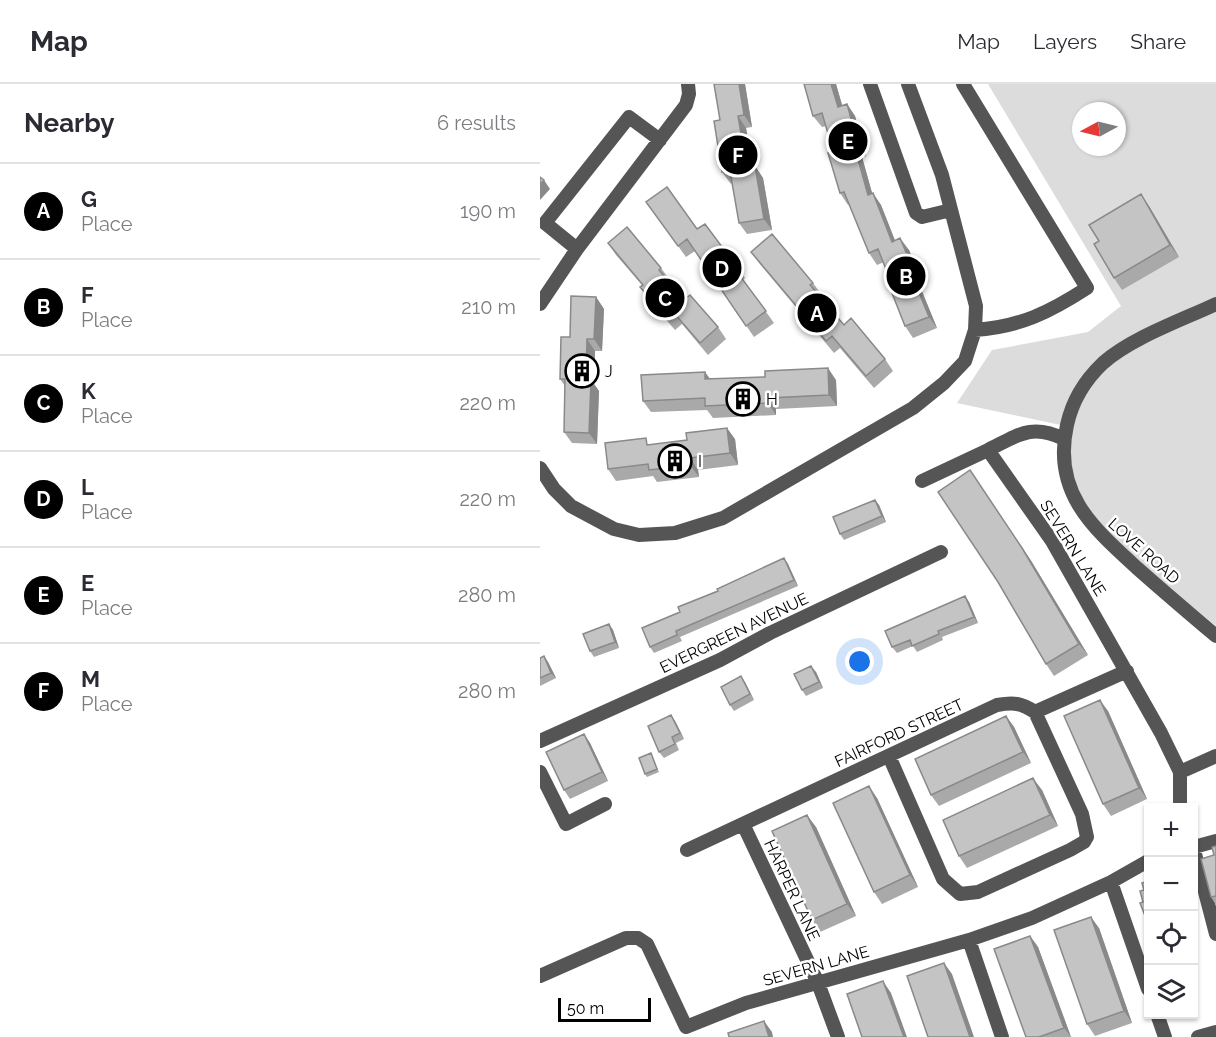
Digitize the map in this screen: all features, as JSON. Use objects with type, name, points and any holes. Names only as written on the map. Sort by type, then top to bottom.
[{"type":"street","points":[[540,304],[577,249],[686,105],[689,94],[688,84]]},
{"type":"street","points":[[870,84],[916,213],[922,217],[951,210]]},
{"type":"street","points":[[540,468],[554,489],[571,506],[614,530],[639,535],[675,532],[723,518],[914,408],[944,383],[965,361],[975,330],[976,306],[942,175],[908,84]]},
{"type":"street","points":[[963,84],[1087,288],[1054,309],[1026,321],[992,329],[975,330]]},
{"type":"street","points":[[577,249],[545,223],[629,117],[660,140]]},
{"type":"street","name":"LOVE ROAD","points":[[1216,304],[1137,341],[1103,363],[1084,384],[1068,418],[1064,439],[1065,461],[1070,485],[1086,518],[1110,544],[1216,636]]},
{"type":"street","points":[[922,481],[1020,434],[1039,430],[1064,439]]},
{"type":"street","name":"SEVERN LANE","points":[[988,450],[1052,541],[1127,671],[1180,772],[1180,803]]},
{"type":"street","name":"EVERGREEN AVENUE","points":[[540,741],[720,660],[770,633],[940,552]]},
{"type":"street","points":[[889,756],[943,879],[960,894],[978,892],[1084,842],[1087,837],[1082,814],[1035,712],[1127,671]]},
{"type":"street","name":"FAIRFORD STREET","points":[[687,850],[998,705],[1011,702],[1021,703],[1035,712]]},
{"type":"street","points":[[1180,772],[1216,756]]},
{"type":"street","points":[[540,772],[566,824],[606,804]]},
{"type":"street","name":"HARPER LANE","points":[[743,824],[818,983],[838,1037]]},
{"type":"street","points":[[1198,848],[1216,841]]},
{"type":"street","points":[[1196,857],[1216,934]]},
{"type":"street","name":"SEVERN LANE","points":[[540,976],[627,938],[638,938],[646,944],[686,1027],[746,1003],[969,940],[1032,918],[1111,882],[1144,864]]},
{"type":"street","points":[[1111,882],[1144,975]]},
{"type":"street","points":[[969,940],[1002,1037]]},
{"type":"street","points":[[1159,1019],[1165,1037]]},
{"type":"street","points":[[1198,1037],[1216,1032]]},
{"type":"shaded area","points":[[988,84],[1216,84],[1216,626],[1134,560],[1087,510],[1074,479],[1070,456],[1070,427],[957,403],[992,350],[1088,332],[1121,306]]},
{"type":"building","points":[[714,84],[739,84],[744,115],[738,116],[747,168],[755,166],[764,219],[739,223],[730,171],[722,172],[714,121],[720,120]]},
{"type":"building","points":[[804,84],[831,84],[838,107],[847,104],[858,144],[854,145],[868,195],[873,193],[892,242],[900,238],[916,276],[913,278],[929,317],[905,326],[878,249],[869,253],[844,192],[840,193],[828,153],[833,151],[822,113],[813,116]]},
{"type":"building","points":[[667,187],[697,229],[705,224],[766,311],[746,326],[687,239],[678,246],[646,202]]},
{"type":"building","points":[[1141,194],[1170,245],[1114,278],[1094,244],[1099,241],[1089,225]]},
{"type":"building","points":[[627,227],[684,300],[690,295],[718,327],[700,343],[674,313],[667,319],[640,287],[643,285],[608,243]]},
{"type":"building","points":[[772,234],[813,283],[810,285],[844,325],[851,318],[885,359],[866,376],[832,336],[826,341],[751,252]]},
{"type":"building","name":"J","points":[[571,296],[596,297],[594,339],[587,339],[586,380],[591,380],[589,433],[564,432],[565,379],[560,379],[561,337],[570,337]]},
{"type":"building","points":[[828,368],[829,395],[768,398],[768,403],[705,406],[705,398],[643,401],[641,375],[705,372],[705,379],[765,377],[765,371]]},
{"type":"building","points":[[727,428],[730,453],[690,458],[690,465],[649,470],[648,464],[608,469],[605,443],[646,438],[647,445],[687,440],[686,433]]},
{"type":"building","points":[[970,470],[1022,548],[1079,644],[1046,664],[998,582],[938,492]]},
{"type":"building","points":[[875,500],[882,516],[840,534],[833,517]]},
{"type":"building","points":[[784,558],[794,580],[676,631],[677,635],[650,647],[642,628],[680,612],[678,607],[718,591],[717,589]]},
{"type":"building","points":[[965,596],[974,617],[938,631],[939,634],[912,646],[910,640],[892,647],[885,631]]},
{"type":"building","points":[[609,624],[615,642],[590,651],[583,634]]},
{"type":"building","points":[[544,656],[551,673],[540,678],[540,658]]},
{"type":"building","points":[[811,666],[819,682],[802,690],[794,674]]},
{"type":"building","points":[[741,676],[750,694],[730,705],[721,687]]},
{"type":"building","points":[[1100,700],[1139,788],[1103,804],[1064,716]]},
{"type":"building","points":[[671,715],[680,733],[672,737],[675,744],[659,752],[648,726]]},
{"type":"building","points":[[1006,716],[1023,752],[931,795],[915,759]]},
{"type":"building","points":[[584,734],[602,772],[564,790],[546,752]]},
{"type":"building","points":[[651,753],[657,769],[645,774],[639,758]]},
{"type":"building","points":[[1033,778],[1050,815],[959,856],[943,820]]},
{"type":"building","points":[[869,786],[910,875],[874,892],[833,803]]},
{"type":"building","points":[[807,815],[847,904],[812,920],[772,831]]},
{"type":"building","points":[[1216,846],[1216,896],[1211,897],[1201,859],[1214,855],[1212,847]]},
{"type":"building","points":[[1144,890],[1144,913],[1140,903],[1143,902],[1140,891]]},
{"type":"building","points":[[1091,917],[1124,1011],[1087,1024],[1054,930]]},
{"type":"building","points":[[1030,936],[1064,1028],[1039,1037],[1026,1037],[994,949]]},
{"type":"building","points":[[944,963],[970,1037],[928,1037],[907,976]]},
{"type":"building","points":[[883,981],[904,1037],[862,1037],[847,994]]},
{"type":"building","points":[[764,1021],[769,1037],[729,1037],[728,1033]]},
{"type":"place","name":"E","points":[[848,141]]},
{"type":"place","name":"M","points":[[738,155]]},
{"type":"place","name":"L","points":[[722,268]]},
{"type":"place","name":"F","points":[[906,276]]},
{"type":"place","name":"K","points":[[665,298]]},
{"type":"place","name":"G","points":[[817,313]]},
{"type":"place","name":"J","points":[[582,371]]},
{"type":"place","name":"H","points":[[743,399]]},
{"type":"place","name":"I","points":[[675,461]]}]
